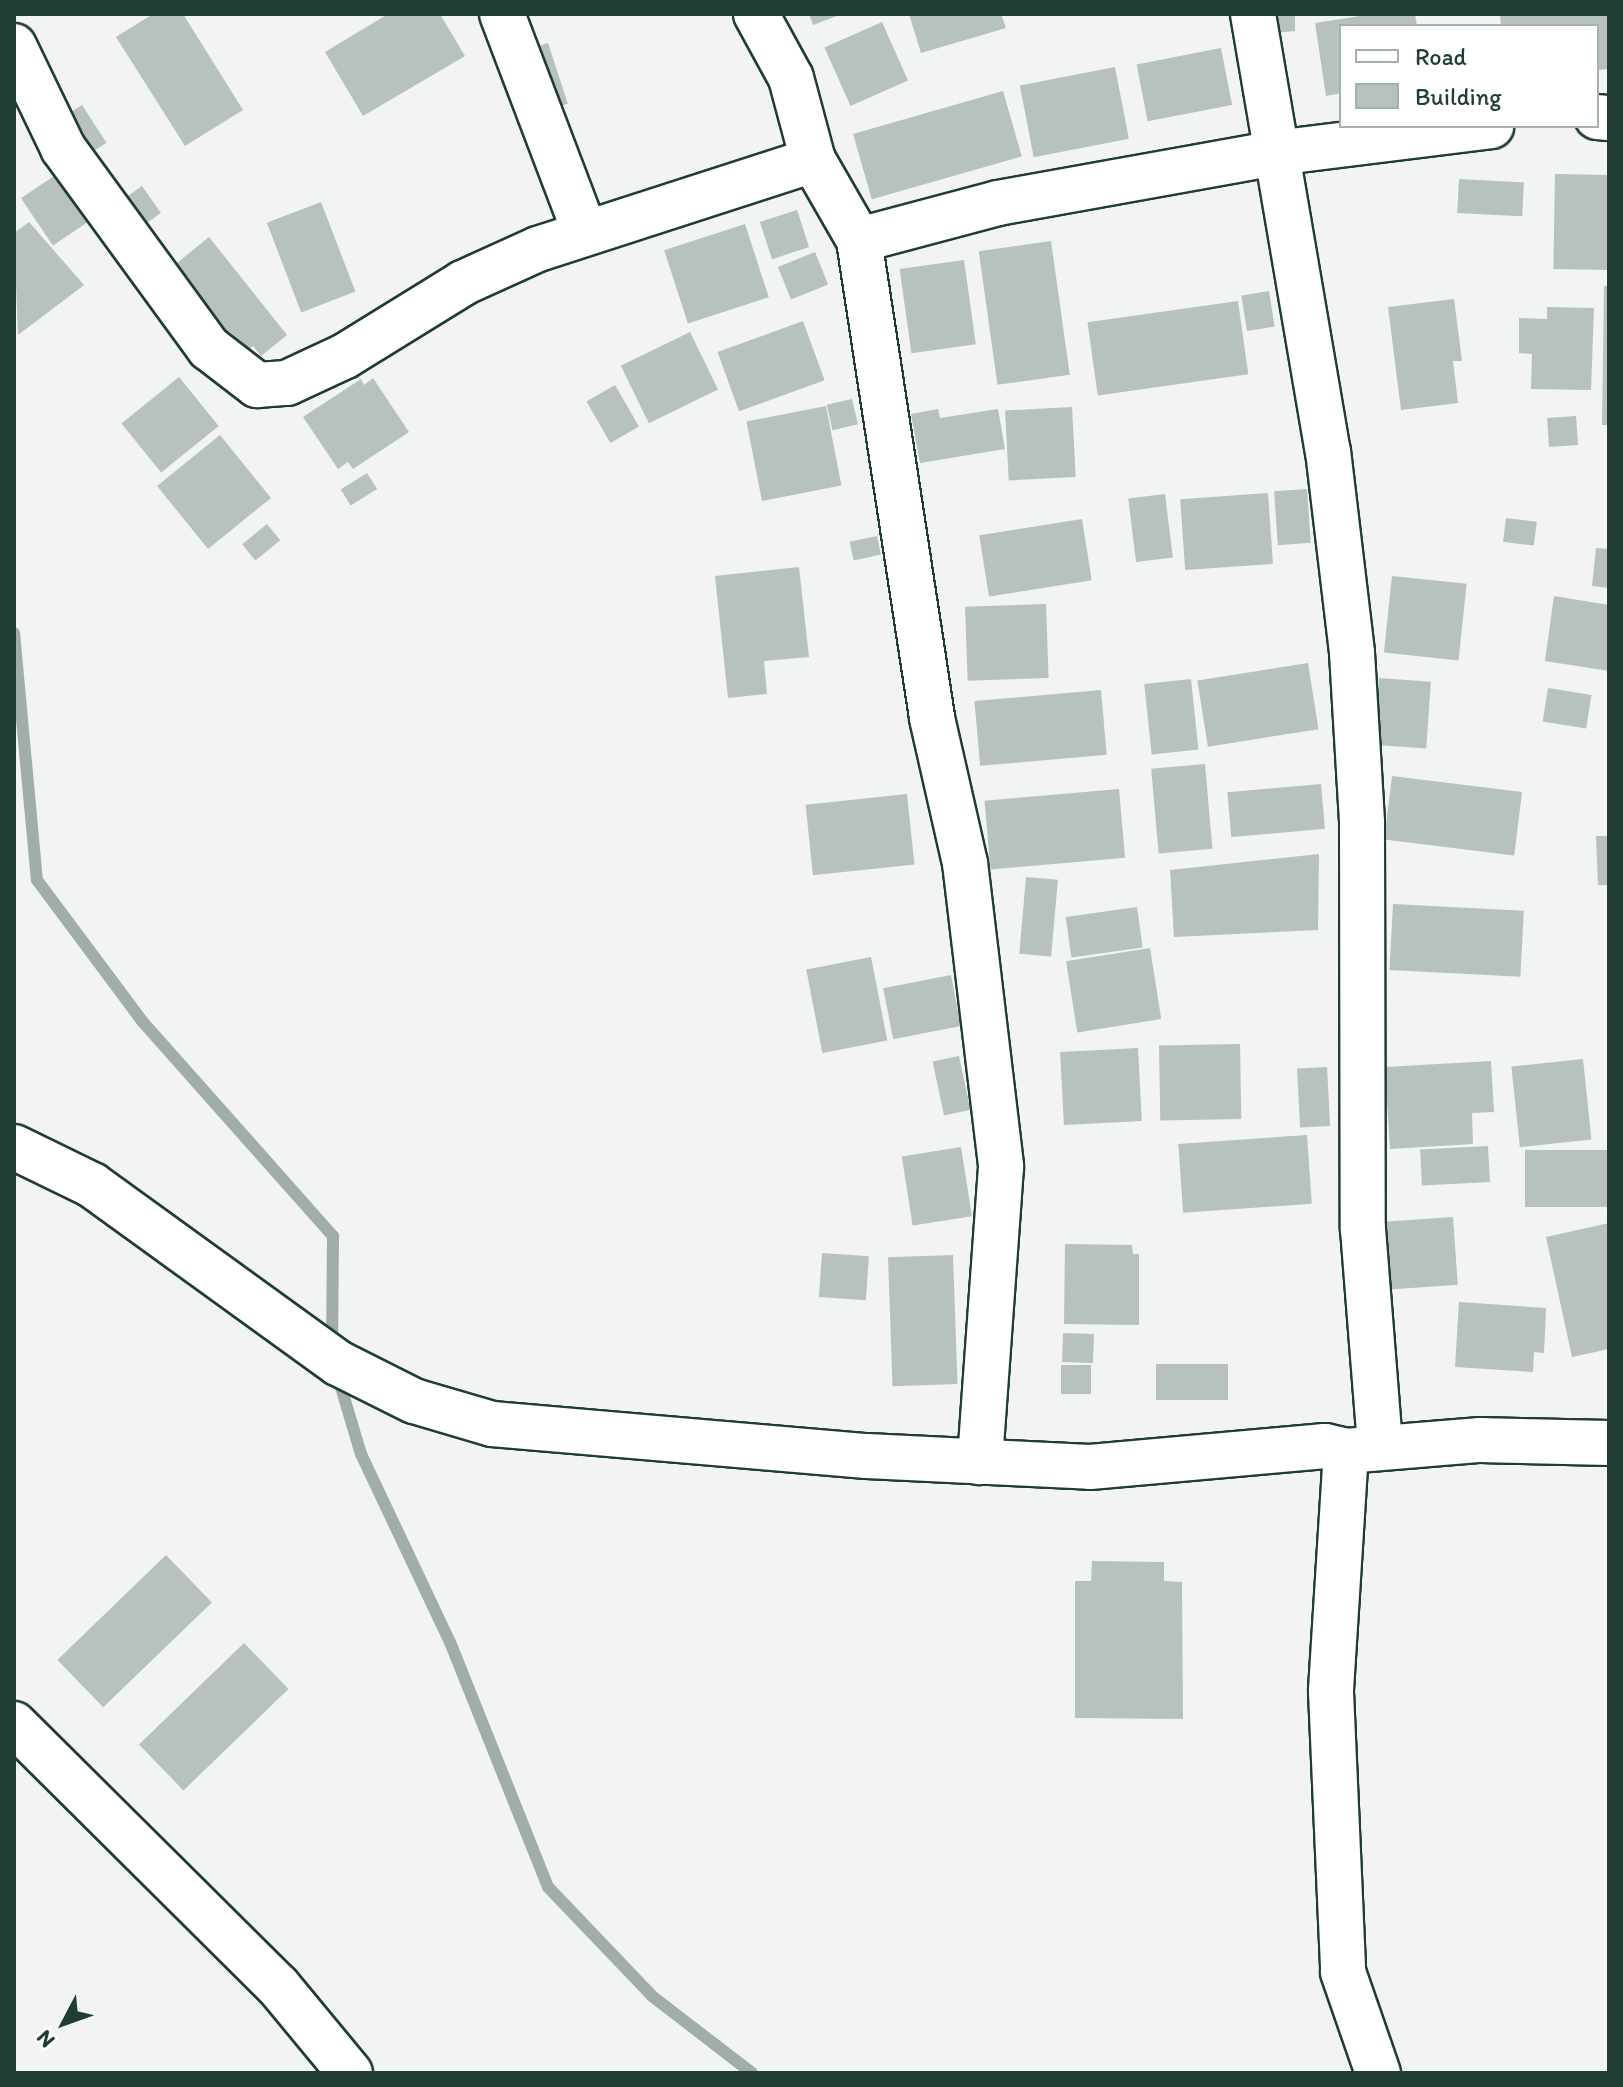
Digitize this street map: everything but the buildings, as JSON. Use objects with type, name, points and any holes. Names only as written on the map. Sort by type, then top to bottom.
[{"type":"street","points":[[502,14],[585,233]]},
{"type":"street","points":[[756,14],[791,78],[813,160],[859,240],[932,718],[965,863],[992,1061],[1001,1167],[980,1462]]},
{"type":"street","points":[[1253,14],[1328,451],[1352,653],[1362,823],[1363,1448],[1331,1692],[1343,1957],[1378,2073]]},
{"type":"street","points":[[14,46],[63,148],[209,348],[257,385],[287,383],[463,283],[585,233],[813,160]]},
{"type":"street","points":[[859,240],[998,203],[1275,153],[1475,128]]},
{"type":"street","points":[[14,1147],[92,1185],[338,1363],[414,1401],[492,1424],[980,1462],[1090,1467],[1325,1446],[1363,1448],[1609,1443]]},
{"type":"street","points":[[14,1724],[278,1986],[350,2073]]},
{"type":"waterway","points":[[14,633],[37,880],[142,1021],[333,1236],[332,1347]]},
{"type":"waterway","points":[[338,1377],[361,1454],[450,1642],[548,1887],[652,1996],[752,2073]]}]
